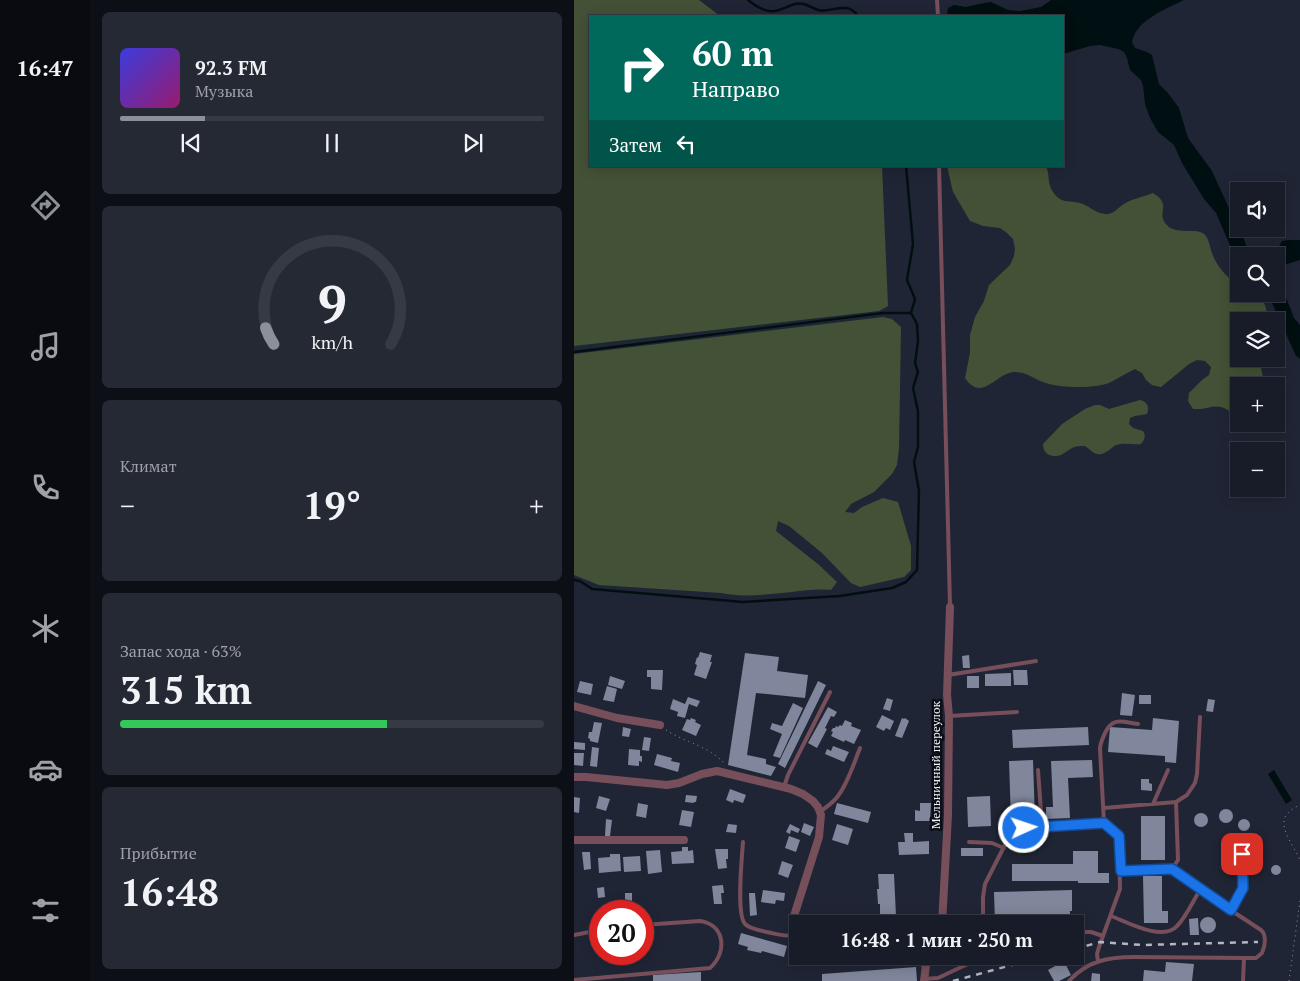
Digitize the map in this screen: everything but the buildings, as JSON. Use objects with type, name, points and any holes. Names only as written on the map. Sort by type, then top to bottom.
[{"type":"street","name":"Мельничный переулок","points":[[942,915],[948,815],[950,607]]},
{"type":"street","points":[[574,706],[617,718],[660,725]]},
{"type":"street","points":[[574,777],[668,785],[679,783],[694,776],[717,771],[784,787],[804,794],[818,807],[821,822],[819,838],[794,915]]},
{"type":"street","points":[[574,840],[684,840]]},
{"type":"street","points":[[924,980],[926,965]]},
{"type":"lane","points":[[937,0],[938,15]]},
{"type":"lane","points":[[939,167],[950,607]]},
{"type":"lane","points":[[948,675],[1036,661]]},
{"type":"lane","points":[[784,787],[788,774],[830,692]]},
{"type":"lane","points":[[949,716],[1017,712]]},
{"type":"lane","points":[[1104,808],[1176,802],[1187,795],[1195,783],[1198,765],[1200,717]]},
{"type":"lane","points":[[1104,823],[1100,749],[1102,739],[1111,723],[1138,724]]},
{"type":"lane","points":[[820,812],[838,796],[860,748]]},
{"type":"lane","points":[[1038,770],[1042,826]]},
{"type":"lane","points":[[1153,804],[1168,770]]},
{"type":"lane","points":[[1172,869],[1178,860],[1176,802]]},
{"type":"lane","points":[[983,915],[984,889],[987,880],[1014,830],[1042,826],[1104,823],[1119,836],[1121,871],[1120,889],[1098,950],[1098,962]]},
{"type":"lane","points":[[743,842],[740,915],[743,922],[749,928],[789,937]]},
{"type":"lane","points":[[969,842],[992,843],[1004,848]]},
{"type":"lane","points":[[1231,910],[1243,888],[1242,854]]},
{"type":"lane","points":[[1069,981],[1089,965],[1126,957],[1256,958],[1262,953],[1264,933],[1172,869],[1121,871]]},
{"type":"lane","points":[[1111,916],[1152,932],[1168,932],[1177,926],[1200,890]]},
{"type":"lane","points":[[574,980],[710,968],[718,959],[722,941],[718,932],[706,922],[654,923]]},
{"type":"lane","points":[[574,935],[589,932]]},
{"type":"lane","points":[[1084,932],[1103,936]]},
{"type":"lane","points":[[1243,981],[1244,958]]},
{"type":"lane","points":[[924,980],[938,978],[966,965]]},
{"type":"path","points":[[660,725],[672,734],[714,754],[732,774]]},
{"type":"path","points":[[1300,804],[1287,814],[1284,821],[1285,830],[1300,862]]},
{"type":"path","points":[[1288,981],[1300,893]]},
{"type":"green space","points":[[574,0],[699,0],[719,15],[589,15],[589,167],[882,167],[888,306],[879,311],[574,346]]},
{"type":"green space","points":[[947,167],[1046,167],[1051,189],[1056,196],[1065,201],[1086,205],[1105,214],[1112,213],[1128,202],[1153,193],[1162,201],[1163,219],[1169,227],[1180,231],[1197,231],[1205,235],[1219,267],[1230,278],[1230,302],[1264,303],[1266,312],[1230,312],[1230,367],[1261,367],[1263,377],[1230,377],[1230,412],[1219,407],[1193,409],[1188,401],[1189,393],[1209,375],[1211,367],[1205,361],[1197,360],[1189,364],[1161,387],[1152,385],[1142,373],[1135,369],[1111,382],[1088,387],[1052,385],[1018,372],[1007,374],[983,387],[977,388],[971,385],[965,378],[970,353],[970,335],[975,317],[984,301],[989,285],[1010,265],[1015,248],[1013,239],[1000,228],[983,226],[970,221],[953,192]]},
{"type":"green space","points":[[883,317],[892,319],[901,327],[899,448],[897,465],[892,474],[874,492],[851,504],[845,512],[854,513],[862,507],[883,498],[898,502],[911,546],[911,570],[904,577],[860,587],[851,583],[822,553],[789,526],[778,521],[776,531],[818,564],[837,582],[831,590],[739,595],[599,585],[574,575],[574,354]]},
{"type":"green space","points":[[1140,400],[1147,405],[1147,414],[1130,418],[1129,424],[1145,434],[1141,444],[1119,444],[1103,454],[1095,453],[1085,446],[1074,447],[1057,456],[1048,454],[1044,450],[1043,444],[1062,424],[1085,409],[1100,405],[1109,409]]},
{"type":"shaded area","points":[[1051,0],[1184,0],[1145,21],[1139,27],[1132,42],[1135,48],[1152,55],[1159,84],[1179,108],[1188,138],[1212,171],[1230,210],[1230,237],[1243,237],[1247,247],[1231,247],[1216,213],[1204,199],[1182,163],[1174,145],[1158,132],[1145,104],[1141,80],[1130,70],[1124,52],[1100,45],[1064,54],[1064,15],[947,15],[948,8],[954,5],[966,7],[991,2],[1008,10],[1020,11],[1041,7]]},
{"type":"shaded area","points":[[1300,240],[1300,260],[1285,265],[1285,247],[1278,247],[1282,241]]},
{"type":"shaded area","points":[[1285,295],[1294,318],[1300,325],[1300,359],[1296,356],[1285,332],[1285,312],[1276,312],[1272,302],[1285,302]]},
{"type":"shaded area","points":[[1274,770],[1292,800],[1286,804],[1268,774]]},
{"type":"waterway","points":[[748,0],[769,11],[802,4],[818,10],[844,8],[854,11],[857,15]]},
{"type":"waterway","points":[[574,580],[580,581],[592,589],[743,602],[840,596],[892,588],[906,582],[917,570],[919,491],[914,462],[918,447],[918,411],[913,388],[918,372],[915,363],[918,341],[917,324],[911,313],[915,299],[907,280],[913,244],[906,167]]},
{"type":"waterway","points":[[574,352],[883,313],[911,313]]},
{"type":"railway","points":[[1084,946],[1100,942],[1142,945],[1258,942]]},
{"type":"railway","points":[[953,981],[1012,965]]},
{"type":"route","points":[[1024,828],[1104,823],[1119,836],[1121,871],[1172,869],[1231,910],[1244,884],[1242,854]]}]
